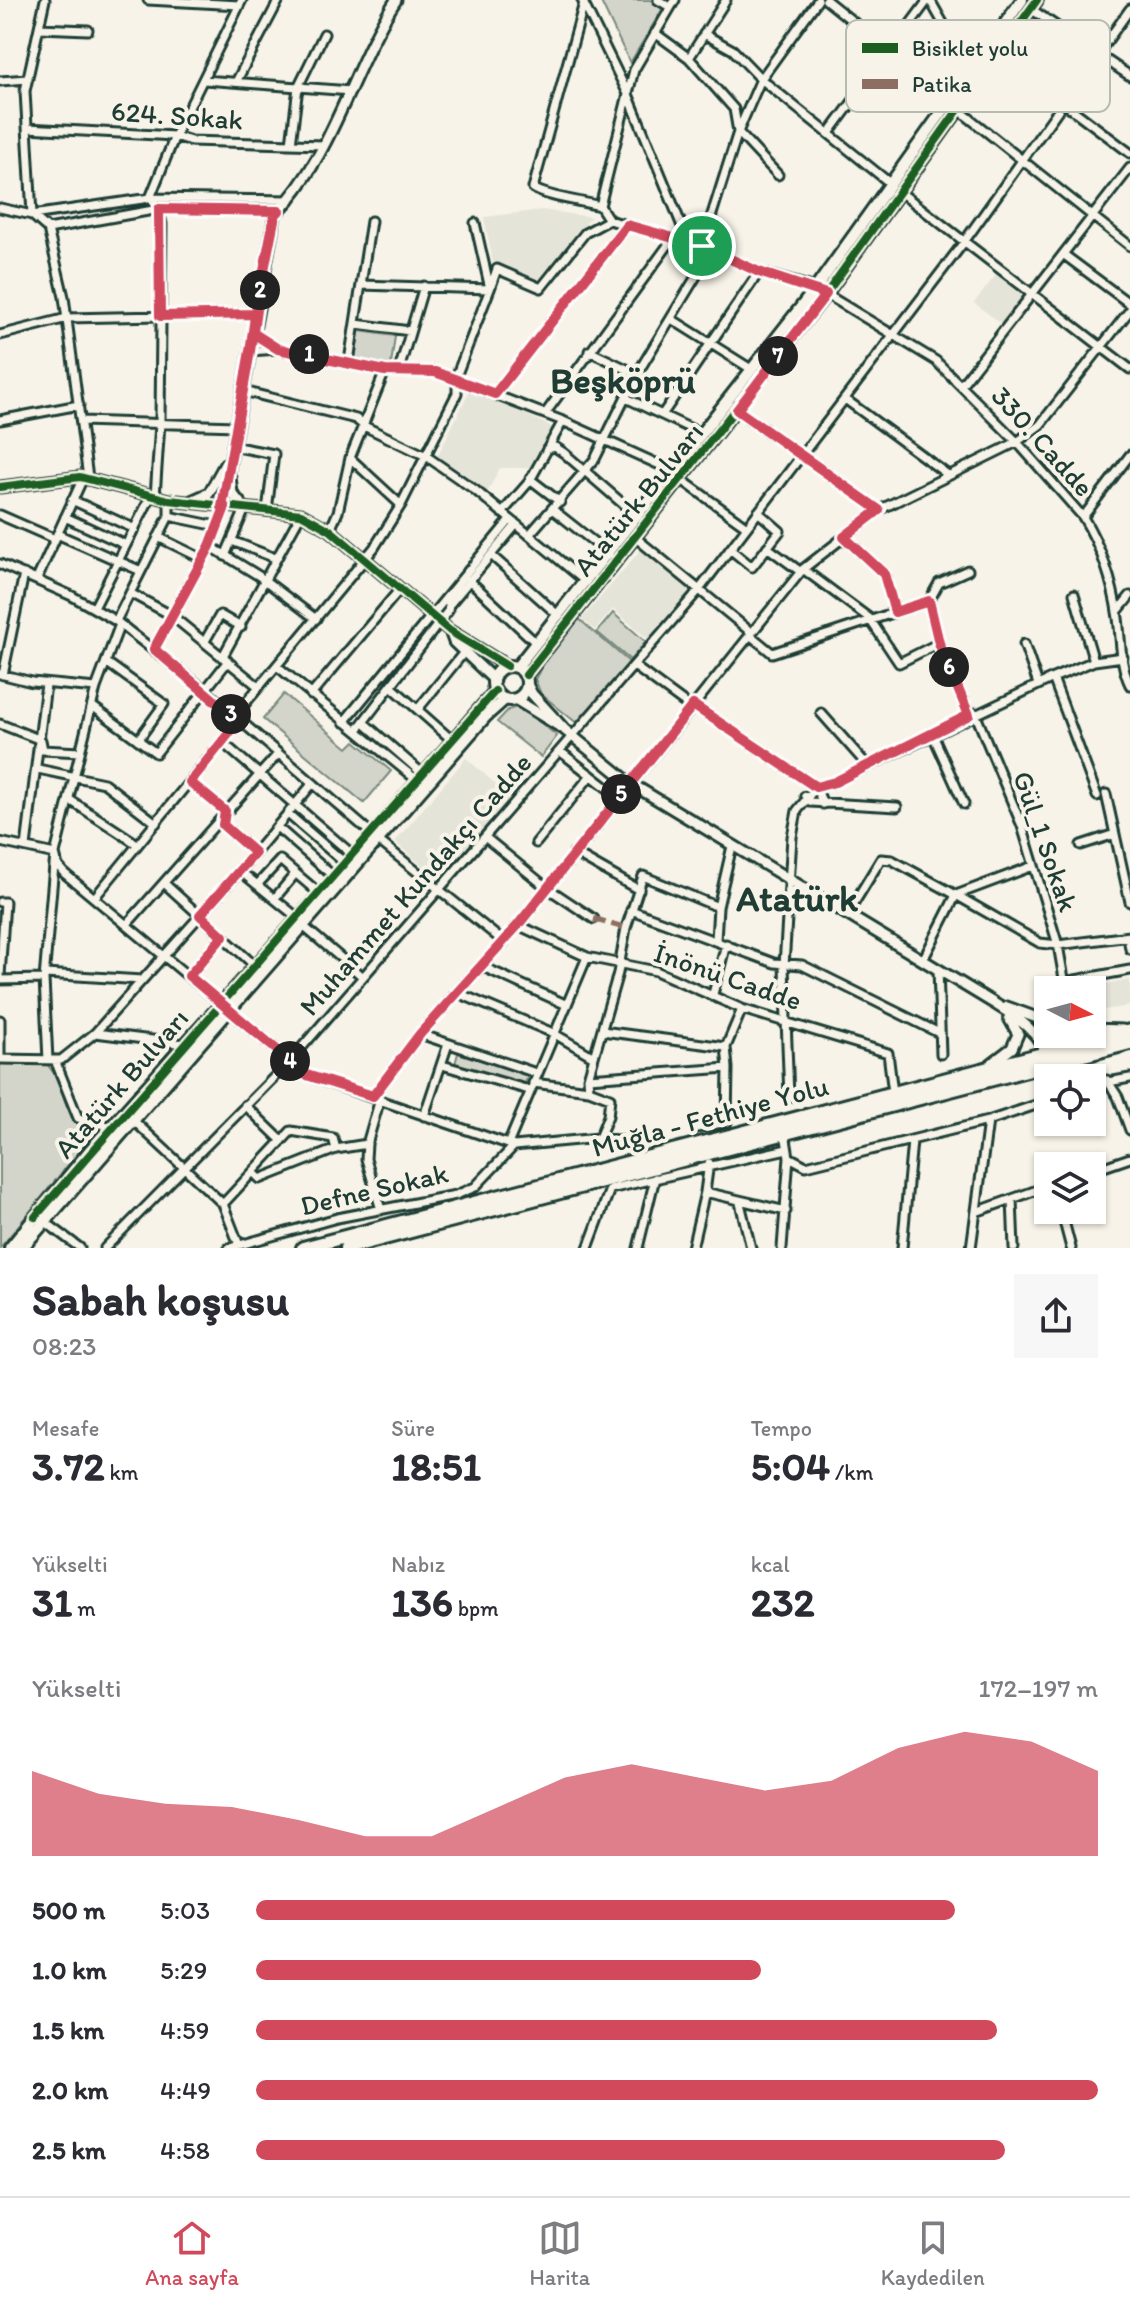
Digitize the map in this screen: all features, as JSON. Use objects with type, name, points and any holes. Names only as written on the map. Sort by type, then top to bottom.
[{"type":"highway","name":"Muğla - Fethiye Yolu","points":[[353,1247],[709,1158],[1130,1031]]},
{"type":"highway","name":"Muğla - Fethiye Yolu","points":[[303,1248],[982,1069],[1130,1043]]},
{"type":"main road","name":"Atatürk Bulvarı","points":[[1006,20],[1019,1]]},
{"type":"main road","name":"Atatürk Bulvarı","points":[[1021,20],[1034,4]]},
{"type":"main road","name":"Atatürk Bulvarı","points":[[526,680],[737,410],[821,291],[891,184],[948,112]]},
{"type":"main road","name":"Atatürk Bulvarı","points":[[512,666],[559,616],[751,369],[821,291],[900,192],[950,112]]},
{"type":"main road","points":[[512,666],[526,680],[510,699],[495,691],[493,679],[497,671],[512,666]]},
{"type":"main road","name":"Atatürk Bulvarı","points":[[22,1248],[133,1120],[254,965],[300,922],[334,877],[375,838],[495,691]]},
{"type":"main road","name":"Atatürk Bulvarı","points":[[10,1248],[185,1044],[224,1006],[486,716],[510,699]]},
{"type":"street","points":[[37,579],[85,478],[67,318],[48,229],[32,215],[27,128],[28,79],[45,0]]},
{"type":"street","points":[[148,0],[241,3],[175,136],[150,198]]},
{"type":"street","points":[[236,82],[279,0]]},
{"type":"street","points":[[154,649],[210,546],[224,507],[255,314],[275,215],[290,200],[324,145],[396,0]]},
{"type":"street","points":[[600,206],[634,70],[672,4],[658,0]]},
{"type":"street","points":[[689,58],[726,0]]},
{"type":"street","points":[[702,246],[738,132],[761,79],[818,0]]},
{"type":"street","points":[[826,0],[851,20]]},
{"type":"street","points":[[914,20],[929,0],[941,20]]},
{"type":"street","points":[[583,2],[628,94],[688,241]]},
{"type":"street","points":[[95,897],[234,727],[234,717],[366,559],[401,505],[457,393],[457,374],[497,269],[541,288],[585,233],[609,220],[600,206],[566,196],[544,195],[533,188],[583,2]]},
{"type":"street","points":[[1034,4],[1055,20]]},
{"type":"street","name":"Muhammet Kundakçı Cadde","points":[[1110,40],[1130,9]]},
{"type":"street","points":[[39,28],[88,30]]},
{"type":"street","points":[[655,33],[689,58],[734,109],[738,132],[778,175]]},
{"type":"street","points":[[291,144],[298,87],[324,34]]},
{"type":"street","points":[[704,34],[733,50],[761,79],[891,184]]},
{"type":"street","points":[[1110,62],[1130,76]]},
{"type":"street","points":[[0,81],[28,79]]},
{"type":"street","points":[[204,80],[351,91]]},
{"type":"street","points":[[830,132],[846,111]]},
{"type":"street","points":[[963,112],[1130,246]]},
{"type":"street","name":"Muhammet Kundakçı Cadde","points":[[105,1248],[290,1061],[699,590],[894,336],[1059,112]]},
{"type":"street","points":[[1076,112],[1130,153]]},
{"type":"street","name":"624. Sokak","points":[[27,128],[175,136],[191,141],[324,145]]},
{"type":"street","points":[[962,384],[1130,168]]},
{"type":"street","points":[[900,192],[1034,292],[1130,369]]},
{"type":"street","points":[[94,608],[153,497],[160,423],[159,209],[150,198]]},
{"type":"street","points":[[0,208],[32,215],[150,198],[290,200]]},
{"type":"street","points":[[48,229],[159,209],[279,211]]},
{"type":"street","name":"330. Cadde","points":[[609,220],[688,241],[759,272],[821,291],[936,361],[962,384],[1083,517],[1098,542],[1117,612],[1130,685]]},
{"type":"street","points":[[349,361],[371,221]]},
{"type":"street","points":[[475,223],[490,289]]},
{"type":"street","points":[[495,394],[627,225]]},
{"type":"street","points":[[545,414],[674,237]]},
{"type":"street","points":[[529,535],[583,473],[637,374],[673,320],[712,250]]},
{"type":"street","points":[[1063,254],[1130,304]]},
{"type":"street","points":[[662,415],[759,272]]},
{"type":"street","points":[[361,285],[490,289]]},
{"type":"street","points":[[399,370],[424,286]]},
{"type":"street","points":[[381,1210],[366,1159],[376,1097],[420,1034],[504,942],[802,571],[879,510],[1017,442],[1040,425],[1130,310]]},
{"type":"street","points":[[0,335],[67,318],[255,314]]},
{"type":"street","points":[[673,320],[751,369]]},
{"type":"street","points":[[356,324],[410,331]]},
{"type":"street","points":[[253,333],[278,349]]},
{"type":"street","points":[[250,351],[278,349],[349,361],[385,371],[435,372],[563,421],[673,471]]},
{"type":"street","points":[[589,351],[637,374]]},
{"type":"street","points":[[330,530],[338,512],[350,458],[385,371]]},
{"type":"street","points":[[243,391],[356,419],[364,426],[426,456],[586,582]]},
{"type":"street","points":[[626,398],[702,434]]},
{"type":"street","points":[[845,399],[948,475]]},
{"type":"street","points":[[0,420],[79,405]]},
{"type":"street","points":[[737,410],[879,510]]},
{"type":"street","points":[[81,421],[236,426]]},
{"type":"street","points":[[502,513],[530,479],[563,421]]},
{"type":"street","points":[[189,502],[209,493],[219,480],[232,446]]},
{"type":"street","points":[[232,446],[232,493],[245,509]]},
{"type":"street","points":[[232,446],[274,454],[267,511]]},
{"type":"street","points":[[547,449],[555,447],[581,466],[583,473],[638,517]]},
{"type":"street","points":[[1083,517],[1130,455]]},
{"type":"street","points":[[350,458],[401,505]]},
{"type":"street","points":[[0,487],[85,478],[169,500],[301,514],[330,530],[450,631],[512,666]]},
{"type":"street","points":[[530,479],[560,502]]},
{"type":"street","points":[[682,480],[747,527]]},
{"type":"street","points":[[72,500],[135,529]]},
{"type":"street","points":[[112,1127],[78,1118],[51,1060],[44,977],[55,854],[96,688],[130,593],[169,516],[169,500]]},
{"type":"street","points":[[225,556],[245,509]]},
{"type":"street","points":[[552,509],[609,554]]},
{"type":"street","points":[[730,549],[752,567],[780,531],[758,512]]},
{"type":"street","points":[[228,661],[223,656],[301,514]]},
{"type":"street","points":[[0,515],[141,571]]},
{"type":"street","points":[[169,516],[217,526]]},
{"type":"street","points":[[65,517],[126,545]]},
{"type":"street","points":[[493,679],[454,642],[448,611],[449,605],[513,523]]},
{"type":"street","points":[[344,722],[430,614],[513,523]]},
{"type":"street","points":[[158,537],[203,559]]},
{"type":"street","points":[[844,537],[884,574],[895,612]]},
{"type":"street","points":[[636,538],[772,653],[869,618],[929,601],[939,583],[968,570]]},
{"type":"street","points":[[232,541],[275,558]]},
{"type":"street","points":[[210,546],[263,579],[316,619]]},
{"type":"street","points":[[767,547],[869,618],[899,663],[939,643]]},
{"type":"street","points":[[491,555],[559,616]]},
{"type":"street","points":[[0,564],[94,608],[154,649],[438,891],[504,942]]},
{"type":"street","points":[[24,574],[1,674],[46,684],[96,688]]},
{"type":"street","points":[[469,580],[536,643]]},
{"type":"street","points":[[311,695],[400,589]]},
{"type":"street","points":[[130,593],[171,615],[259,687]]},
{"type":"street","points":[[1074,594],[1094,661]]},
{"type":"street","points":[[1117,612],[1130,596]]},
{"type":"street","name":"Gül_1 Sokak","points":[[848,913],[881,859],[892,860],[1040,943],[1058,945],[1022,826],[939,643],[929,601]]},
{"type":"street","points":[[357,730],[448,611]]},
{"type":"street","points":[[205,641],[220,615],[241,627]]},
{"type":"street","points":[[1024,644],[1038,684]]},
{"type":"street","points":[[418,709],[465,651]]},
{"type":"street","points":[[789,1097],[784,966],[797,811],[805,796],[816,787],[1038,684],[1094,661],[1123,657]]},
{"type":"street","points":[[92,706],[156,753],[228,661]]},
{"type":"street","points":[[106,662],[164,704],[138,740]]},
{"type":"street","points":[[277,666],[344,722],[421,778]]},
{"type":"street","points":[[634,666],[816,787],[823,804]]},
{"type":"street","points":[[1053,678],[1102,795],[1128,879],[1130,902]]},
{"type":"street","points":[[526,680],[532,694],[565,730]]},
{"type":"street","points":[[26,847],[38,769],[46,684]]},
{"type":"street","points":[[391,686],[453,741]]},
{"type":"street","points":[[510,699],[565,730],[630,783],[924,958],[1023,1022],[1059,1064]]},
{"type":"street","points":[[821,713],[867,765]]},
{"type":"street","points":[[363,722],[401,761]]},
{"type":"street","points":[[0,724],[41,740]]},
{"type":"street","points":[[932,733],[964,804]]},
{"type":"street","points":[[41,740],[43,750],[80,752]]},
{"type":"street","points":[[222,742],[295,805],[350,860]]},
{"type":"street","points":[[561,752],[619,797]]},
{"type":"street","points":[[128,923],[278,754]]},
{"type":"street","points":[[38,769],[104,783],[156,823]]},
{"type":"street","points":[[536,843],[591,775]]},
{"type":"street","points":[[190,782],[225,811]]},
{"type":"street","points":[[0,1020],[0,1059],[51,1060],[72,1054],[95,1033],[240,871],[313,783]]},
{"type":"street","points":[[805,796],[810,802],[823,804],[897,807]]},
{"type":"street","points":[[70,800],[137,844]]},
{"type":"street","points":[[225,811],[223,825],[255,853]]},
{"type":"street","points":[[288,814],[350,860]]},
{"type":"street","points":[[277,827],[334,877]]},
{"type":"street","points":[[1081,845],[1115,834]]},
{"type":"street","points":[[486,838],[546,887],[594,919]]},
{"type":"street","points":[[0,842],[55,854]]},
{"type":"street","points":[[716,940],[718,907],[732,846]]},
{"type":"street","points":[[574,853],[639,890]]},
{"type":"street","points":[[55,854],[58,866],[290,1061],[294,1071],[511,1144],[599,1138],[635,1142]]},
{"type":"street","points":[[257,885],[282,858],[295,874],[320,894]]},
{"type":"street","points":[[924,958],[956,895],[1033,866]]},
{"type":"street","points":[[240,871],[362,976]]},
{"type":"street","points":[[275,898],[295,874]]},
{"type":"street","points":[[589,1090],[588,1078],[631,910],[643,876],[718,907]]},
{"type":"street","points":[[164,883],[254,965]]},
{"type":"street","points":[[2,902],[0,978],[142,980]]},
{"type":"street","points":[[631,910],[784,966],[802,965],[939,1033]]},
{"type":"street","name":"İnönü Cadde","points":[[518,925],[587,957],[656,971],[742,1009],[888,1053],[893,1093]]},
{"type":"street","points":[[189,976],[223,936]]},
{"type":"street","points":[[1063,976],[1058,945],[1129,936],[1130,949]]},
{"type":"street","points":[[713,994],[726,944]]},
{"type":"street","points":[[511,1144],[536,1073],[587,957]]},
{"type":"street","points":[[481,966],[567,1005]]},
{"type":"street","points":[[938,967],[941,1054]]},
{"type":"street","points":[[1106,976],[1130,970]]},
{"type":"street","points":[[458,993],[553,1033],[594,1057]]},
{"type":"street","points":[[992,1002],[1034,1017]]},
{"type":"street","points":[[982,1069],[1006,1055],[1018,1034],[1014,1022],[992,1002]]},
{"type":"street","points":[[697,1128],[727,1122],[726,1047],[742,1009]]},
{"type":"street","points":[[1019,1011],[1034,1022]]},
{"type":"street","points":[[1106,1030],[1130,1031]]},
{"type":"street","points":[[602,1031],[726,1047]]},
{"type":"street","points":[[95,1033],[185,1044]]},
{"type":"street","points":[[420,1034],[536,1073]]},
{"type":"street","points":[[424,1116],[448,1044]]},
{"type":"street","points":[[1052,1048],[1055,1064]]},
{"type":"street","points":[[442,1065],[531,1086],[589,1090],[610,1098],[608,1116],[599,1138]]},
{"type":"street","points":[[588,1078],[728,1068]]},
{"type":"street","points":[[1130,1078],[1107,1080],[1130,1130]]},
{"type":"street","points":[[245,1105],[282,1141]]},
{"type":"street","points":[[588,1248],[610,1189],[655,1178],[709,1158],[788,1153],[806,1166],[988,1121],[1034,1106]]},
{"type":"street","points":[[133,1120],[223,1204],[239,1245]]},
{"type":"street","points":[[971,1248],[988,1121]]},
{"type":"street","points":[[223,1204],[291,1131],[333,1138],[336,1149]]},
{"type":"street","points":[[782,1248],[788,1153],[785,1133]]},
{"type":"street","points":[[902,1248],[912,1141]]},
{"type":"street","points":[[254,1173],[260,1179],[336,1149],[367,1144]]},
{"type":"street","name":"Defne Sokak","points":[[229,1248],[381,1210],[456,1195],[475,1187],[511,1144]]},
{"type":"street","points":[[692,1248],[709,1158]]},
{"type":"street","points":[[1106,1166],[1130,1158]]},
{"type":"street","points":[[638,1248],[655,1178]]},
{"type":"street","points":[[976,1212],[1034,1191]]},
{"type":"street","points":[[705,1192],[740,1203],[786,1211]]},
{"type":"street","points":[[1012,1199],[1014,1248]]},
{"type":"street","points":[[740,1203],[751,1248]]},
{"type":"street","points":[[44,1221],[80,1248]]},
{"type":"street","points":[[1065,1224],[1071,1248]]},
{"type":"shaded area","points":[[600,0],[650,0],[663,8],[630,63]]},
{"type":"shaded area","points":[[542,210],[591,217],[539,281],[493,263],[484,217]]},
{"type":"shaded area","points":[[999,271],[1029,294],[1005,327],[974,303]]},
{"type":"shaded area","points":[[359,331],[395,336],[391,365],[355,360]]},
{"type":"shaded area","points":[[471,388],[554,428],[535,468],[500,468],[487,493],[435,461]]},
{"type":"shaded area","points":[[643,547],[693,589],[649,640],[613,609],[595,630],[582,619]]},
{"type":"shaded area","points":[[613,613],[646,642],[630,660],[597,632]]},
{"type":"shaded area","points":[[579,619],[629,662],[578,724],[541,694],[535,679],[549,654]]},
{"type":"shaded area","points":[[284,694],[348,748],[355,741],[391,771],[364,803],[263,719]]},
{"type":"shaded area","points":[[520,706],[557,736],[541,757],[497,722],[508,710]]},
{"type":"shaded area","points":[[466,758],[513,799],[441,882],[395,842]]},
{"type":"shaded area","points":[[1130,980],[1130,1006],[1106,1010],[1106,984]]},
{"type":"shaded area","points":[[458,1053],[528,1075],[524,1086],[455,1064]]},
{"type":"shaded area","points":[[43,1060],[52,1070],[73,1118],[92,1136],[0,1248],[0,1062]]},
{"type":"marked path","points":[[594,919],[626,928]]},
{"type":"cycle path","points":[[1023,20],[1037,0]]},
{"type":"cycle path","points":[[526,675],[826,294],[957,112]]},
{"type":"cycle path","points":[[0,487],[80,477],[169,500],[301,514],[330,530],[450,631],[507,666]]},
{"type":"cycle path","points":[[35,1217],[495,691]]},
{"type":"district","name":"Beşköprü","points":[[623,380]]},
{"type":"district","name":"Atatürk","points":[[797,898]]},
{"type":"route","points":[[702,246],[627,225],[495,394],[435,372],[416,369],[385,371],[268,346],[253,333],[255,314],[160,316],[162,224],[159,209],[279,211],[275,215],[255,314],[222,507],[225,507],[210,546],[154,649],[234,717],[234,727],[190,782],[225,811],[223,825],[255,853],[200,915],[223,936],[189,976],[290,1061],[294,1071],[329,1085],[373,1096],[420,1034],[518,925],[693,705],[816,787],[835,782],[969,715],[939,643],[929,601],[895,612],[884,574],[844,537],[879,510],[737,410],[826,294],[816,288],[759,272],[702,246]]}]
